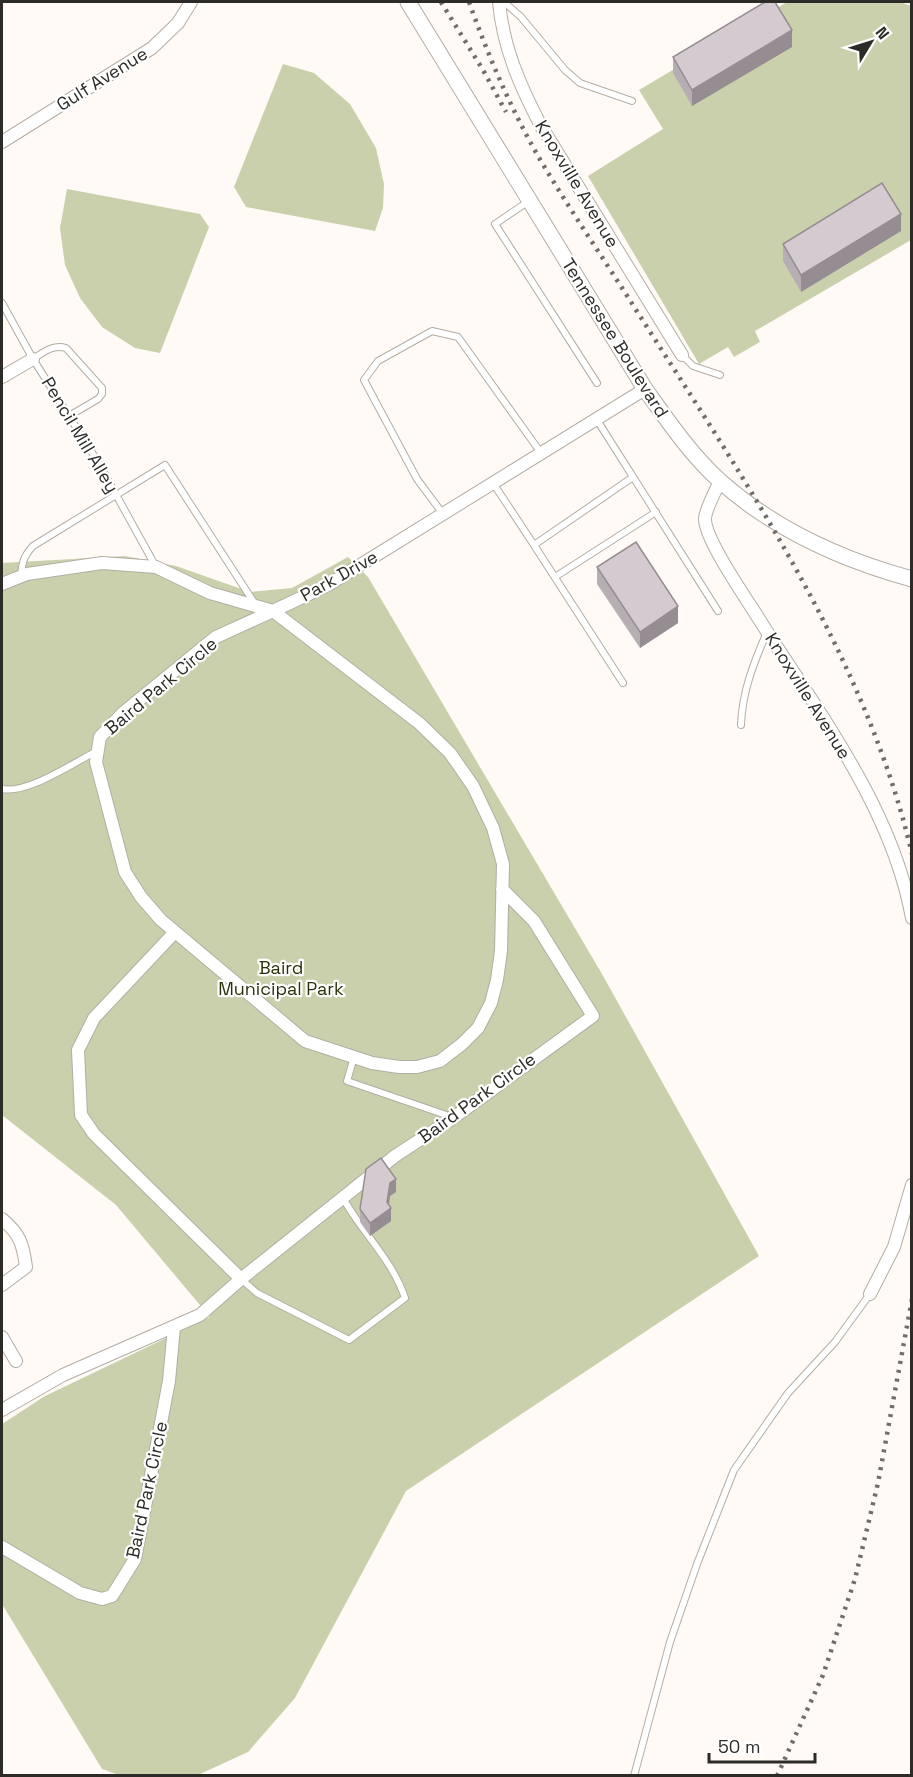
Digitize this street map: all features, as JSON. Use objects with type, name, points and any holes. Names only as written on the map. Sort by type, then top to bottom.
[{"type":"street","name":"Gulf Avenue","points":[[2,142],[152,48],[178,23],[191,2]]},
{"type":"street","name":"Tennessee Boulevard","points":[[408,2],[645,389],[684,443],[720,481],[762,513],[812,543],[887,572],[912,579]]},
{"type":"street","name":"Knoxville Avenue","points":[[500,2],[505,37],[513,66],[531,106],[682,355]]},
{"type":"street","points":[[2,377],[33,359]]},
{"type":"street","name":"Park Drive","points":[[273,611],[328,585],[645,389]]},
{"type":"street","name":"Knoxville Avenue","points":[[720,481],[705,518],[710,537],[729,571],[853,767],[896,855],[912,918]]},
{"type":"street","points":[[2,584],[21,577],[102,563],[156,567],[210,593],[273,611]]},
{"type":"street","name":"Baird Park Circle","points":[[273,611],[418,723],[450,753],[473,786],[493,828],[503,864],[501,951],[497,980],[491,1003],[478,1028],[440,1061],[417,1067],[399,1067],[354,1058],[305,1041],[161,920],[141,897],[125,872],[96,762],[100,737],[123,713],[216,637],[273,611]]},
{"type":"street","name":"Baird Park Circle","points":[[2,1410],[63,1375],[200,1315],[241,1279],[395,1156],[453,1118],[592,1016],[534,921],[502,890]]},
{"type":"street","points":[[175,932],[94,1018],[78,1050],[81,1115],[94,1134],[241,1279]]},
{"type":"street","points":[[870,1294],[894,1247],[912,1185]]},
{"type":"street","points":[[2,1219],[22,1243],[26,1267],[2,1285]]},
{"type":"street","name":"Baird Park Circle","points":[[2,1547],[80,1593],[102,1599],[112,1596],[135,1559],[169,1381],[174,1327]]},
{"type":"street","points":[[2,1337],[16,1361]]},
{"type":"lane","points":[[504,2],[521,17],[565,70],[580,83],[632,102]]},
{"type":"lane","points":[[530,200],[495,224],[597,383]]},
{"type":"lane","name":"Pencil Mill Alley","points":[[2,303],[156,567]]},
{"type":"lane","points":[[443,514],[417,479],[364,380],[378,361],[432,331],[458,337],[541,454]]},
{"type":"lane","points":[[33,359],[52,347],[66,348],[102,388],[102,394],[98,399],[69,416]]},
{"type":"lane","points":[[682,355],[693,366],[720,375]]},
{"type":"lane","points":[[596,419],[718,611]]},
{"type":"lane","points":[[21,577],[21,562],[33,546],[165,465],[257,607]]},
{"type":"lane","points":[[534,544],[633,477]]},
{"type":"lane","points":[[493,483],[623,683]]},
{"type":"lane","points":[[555,577],[656,513]]},
{"type":"lane","points":[[741,725],[742,706],[753,664],[767,632]]},
{"type":"lane","points":[[2,789],[26,787],[98,751]]},
{"type":"lane","points":[[354,1058],[348,1081],[453,1118]]},
{"type":"lane","points":[[241,1279],[257,1293],[349,1340],[405,1298],[399,1279],[362,1229],[343,1198]]},
{"type":"lane","points":[[634,1776],[670,1642],[697,1564],[734,1470],[788,1393],[835,1342],[870,1294]]},
{"type":"green space","points":[[787,2],[900,2],[911,6],[911,240],[755,331],[760,342],[734,357],[728,347],[699,364],[588,176],[663,129],[639,90]]},
{"type":"green space","points":[[283,64],[314,73],[350,104],[376,148],[384,184],[383,208],[375,231],[246,207],[234,187]]},
{"type":"green space","points":[[67,189],[200,214],[209,227],[160,353],[135,348],[102,327],[80,298],[65,265],[60,228]]},
{"type":"green space","name":"Baird Municipal Park","points":[[125,556],[176,566],[250,592],[292,588],[348,557],[368,577],[602,974],[759,1256],[406,1491],[295,1698],[248,1752],[198,1775],[119,1775],[102,1769],[2,1604],[2,1424],[45,1396],[210,1317],[116,1205],[2,1115],[2,563]]},
{"type":"building","points":[[765,2],[775,2],[792,30],[692,90],[673,57]]},
{"type":"building","points":[[882,183],[901,214],[801,275],[783,244]]},
{"type":"building","points":[[636,542],[678,606],[640,632],[597,567]]},
{"type":"building","points":[[381,1158],[396,1179],[390,1183],[387,1202],[391,1208],[370,1223],[360,1209],[366,1169]]},
{"type":"railway","points":[[441,2],[506,112]]},
{"type":"railway","points":[[469,2],[500,80],[538,156],[751,492],[792,561],[829,632],[862,704],[890,778],[912,854]]},
{"type":"railway","points":[[777,1776],[823,1675],[855,1579],[878,1483],[912,1299]]}]
